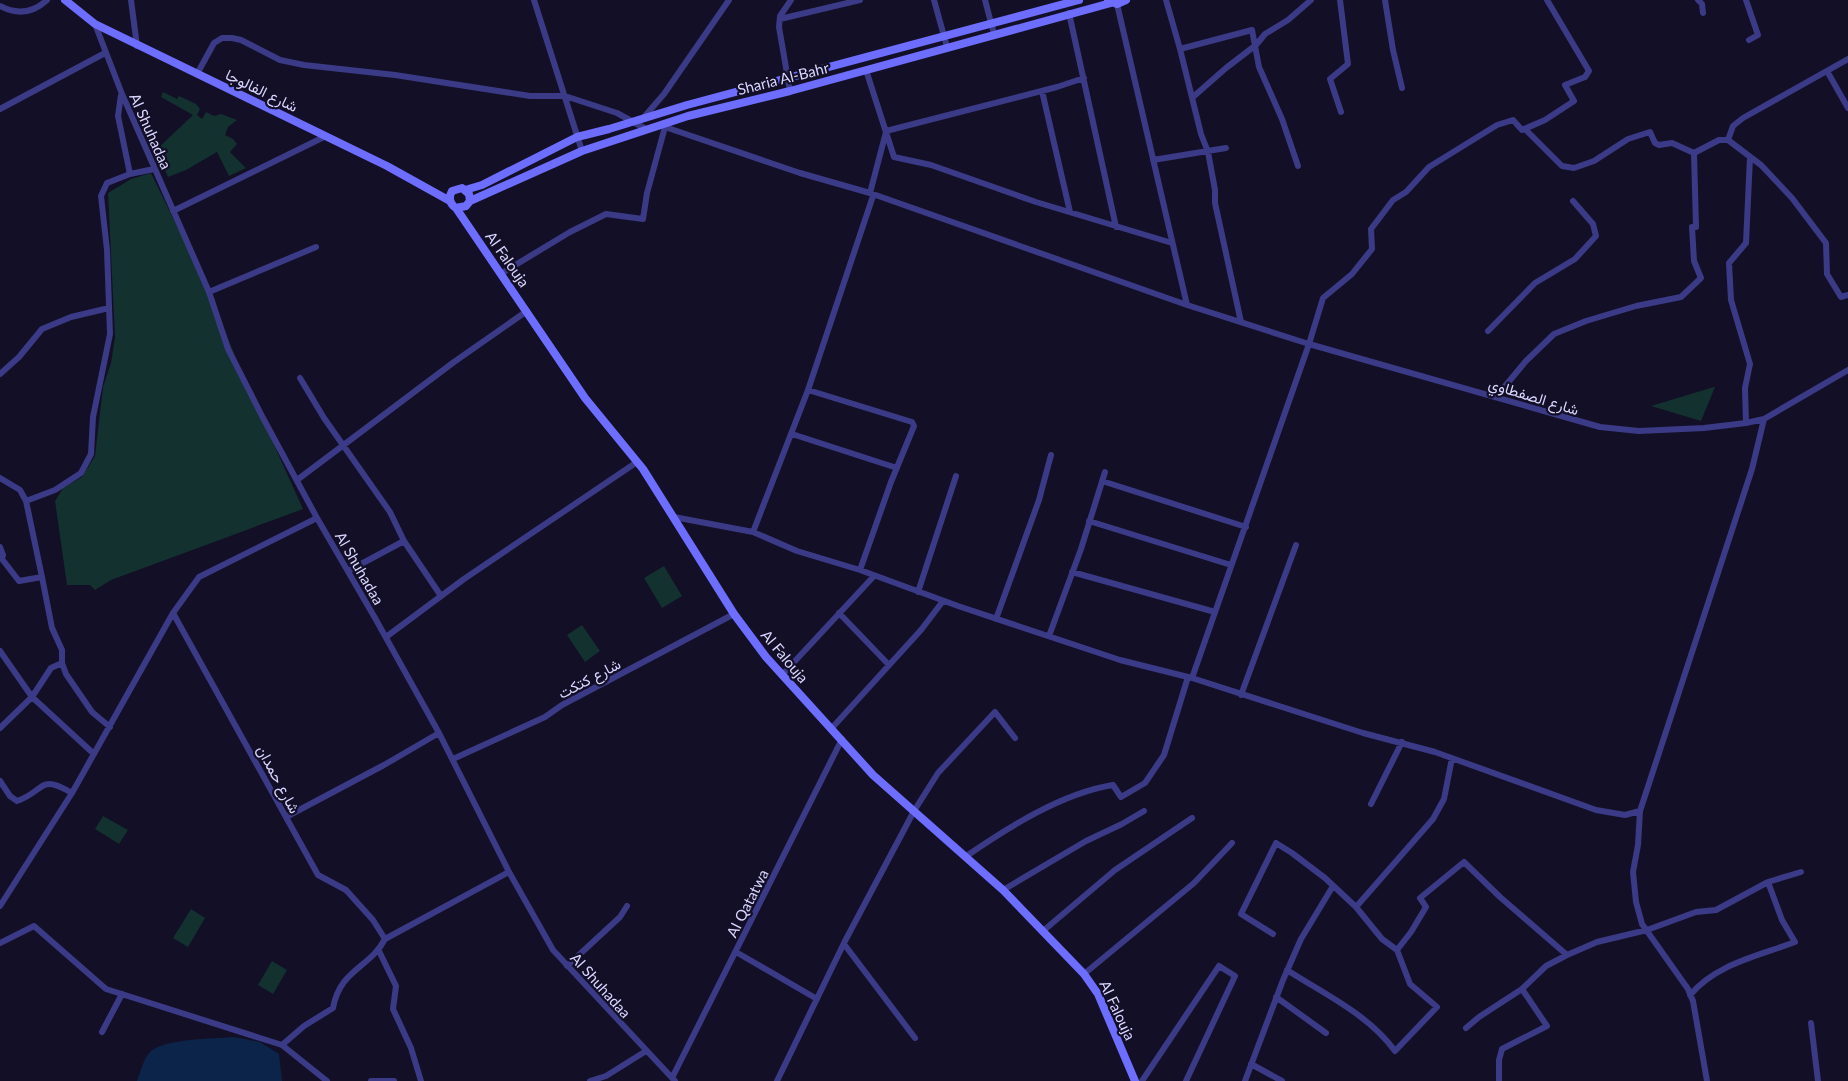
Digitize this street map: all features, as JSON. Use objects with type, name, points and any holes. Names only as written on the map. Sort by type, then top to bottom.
[{"type":"main road","name":"شارع الفالوجا","points":[[65,0],[95,24],[326,136],[453,204]]},
{"type":"main road","name":"Sharia Al-Bahr","points":[[465,190],[482,185],[577,137],[1079,0]]},
{"type":"main road","name":"Sharia Al-Bahr","points":[[470,201],[582,151],[646,129],[1116,2]]},
{"type":"main road","points":[[455,189],[465,190],[469,194],[470,201],[466,206],[453,204],[451,194],[455,189]]},
{"type":"main road","name":"Al Falouja","points":[[453,204],[585,398],[637,462],[734,614],[766,657],[873,776],[1003,890],[1084,974],[1098,994],[1135,1081]]},
{"type":"street","points":[[0,6],[22,12],[41,6],[47,0]]},
{"type":"street","points":[[131,0],[138,46]]},
{"type":"street","points":[[534,0],[582,151]]},
{"type":"street","points":[[644,117],[664,94],[729,0]]},
{"type":"street","points":[[790,91],[779,27],[780,19],[791,0]]},
{"type":"street","points":[[780,19],[860,0]]},
{"type":"street","points":[[934,0],[947,47]]},
{"type":"street","points":[[985,0],[994,34]]},
{"type":"street","points":[[1166,0],[1201,134],[1208,152],[1215,203],[1241,322]]},
{"type":"street","points":[[1193,97],[1256,45],[1265,34],[1288,20],[1311,0]]},
{"type":"street","points":[[1340,0],[1348,64],[1330,79],[1341,112]]},
{"type":"street","points":[[1384,0],[1402,88]]},
{"type":"street","points":[[1525,129],[1545,120],[1574,101],[1565,85],[1586,77],[1589,71],[1547,0]]},
{"type":"street","points":[[1698,0],[1702,4],[1703,13]]},
{"type":"street","points":[[1746,0],[1758,35],[1749,40]]},
{"type":"street","points":[[1116,2],[1187,305]]},
{"type":"street","points":[[1069,13],[1116,227]]},
{"type":"street","name":"Al Shuhadaa","points":[[95,24],[122,94],[209,292],[228,349],[317,518],[453,759],[509,872],[553,950],[673,1079]]},
{"type":"street","points":[[1180,49],[1252,30],[1259,67],[1282,119],[1298,166]]},
{"type":"street","points":[[198,74],[214,43],[222,38],[232,38],[241,40],[280,60],[304,65],[394,75],[530,96],[565,96],[633,120],[646,129]]},
{"type":"street","points":[[0,109],[105,53]]},
{"type":"street","points":[[1728,140],[1733,126],[1743,118],[1848,59]]},
{"type":"street","points":[[866,70],[894,157],[931,165],[1116,227],[1172,243]]},
{"type":"street","points":[[1827,71],[1848,108]]},
{"type":"street","points":[[886,131],[1084,78]]},
{"type":"street","points":[[1042,91],[1070,212]]},
{"type":"street","points":[[122,94],[118,116],[130,174]]},
{"type":"street","points":[[965,857],[998,834],[1088,790],[1113,785],[1121,797],[1145,783],[1164,755],[1190,677],[1246,527],[1323,298],[1352,273],[1372,249],[1371,229],[1393,200],[1406,192],[1429,167],[1497,125],[1513,120],[1562,166],[1574,168],[1594,161],[1628,139],[1650,132],[1655,143],[1659,145],[1672,143],[1694,153]]},
{"type":"street","points":[[502,273],[606,214],[643,219],[647,193],[665,125]]},
{"type":"street","name":"شارع الصفطاوي","points":[[665,125],[1187,305],[1309,344],[1600,427],[1639,431],[1746,423],[1764,419],[1848,370]]},
{"type":"street","points":[[753,532],[808,390],[871,195],[886,131]]},
{"type":"street","points":[[174,211],[326,136]]},
{"type":"street","points":[[1694,153],[1719,140],[1728,140],[1761,165],[1792,198],[1826,243],[1827,274],[1841,297],[1848,295]]},
{"type":"street","points":[[1153,160],[1226,148]]},
{"type":"street","points":[[1496,397],[1520,368],[1554,334],[1586,321],[1636,306],[1681,297],[1701,278],[1694,261],[1692,227],[1696,227],[1694,153]]},
{"type":"street","points":[[1746,423],[1745,388],[1750,364],[1731,300],[1730,263],[1746,243],[1750,157]]},
{"type":"street","points":[[26,501],[55,490],[81,473],[91,454],[93,417],[110,334],[107,250],[101,196],[107,183],[130,174],[154,169]]},
{"type":"street","points":[[1488,331],[1535,283],[1575,259],[1596,236],[1593,224],[1573,201]]},
{"type":"street","points":[[209,292],[316,247]]},
{"type":"street","points":[[0,374],[19,357],[42,329],[71,317],[109,308]]},
{"type":"street","points":[[297,480],[454,362],[527,311]]},
{"type":"street","points":[[300,378],[390,512],[404,541],[441,596]]},
{"type":"street","points":[[808,390],[912,422],[914,426],[860,570]]},
{"type":"street","points":[[1707,1081],[1690,995],[1670,960],[1642,924],[1636,902],[1633,872],[1640,811],[1752,469],[1764,419]]},
{"type":"street","points":[[792,434],[897,468]]},
{"type":"street","points":[[996,619],[1039,500],[1051,454]]},
{"type":"street","points":[[386,637],[441,596],[637,462]]},
{"type":"street","points":[[1049,636],[1105,472]]},
{"type":"street","points":[[918,592],[956,476]]},
{"type":"street","points":[[0,478],[20,490],[26,501],[52,628],[62,650],[62,663],[66,674],[92,712],[110,727]]},
{"type":"street","points":[[1102,481],[1246,527]]},
{"type":"street","points":[[674,517],[753,532],[797,551],[860,570],[943,601],[1120,660],[1190,677],[1363,733],[1402,742],[1596,810],[1625,815],[1640,811]]},
{"type":"street","points":[[0,906],[72,793],[173,613],[199,577],[317,518]]},
{"type":"street","points":[[1089,520],[1231,565]]},
{"type":"street","points":[[348,571],[404,541]]},
{"type":"street","points":[[1242,695],[1296,545]]},
{"type":"street","points":[[0,547],[3,555],[1,560],[19,581],[42,577]]},
{"type":"street","points":[[1072,572],[1215,612]]},
{"type":"street","points":[[782,675],[874,576]]},
{"type":"street","points":[[831,729],[921,630],[943,601]]},
{"type":"street","name":"شارع حمدان","points":[[173,613],[318,875],[346,890],[373,920],[385,939]]},
{"type":"street","points":[[839,613],[889,664]]},
{"type":"street","name":"شارع كتكت","points":[[453,759],[545,717],[562,705],[734,614]]},
{"type":"street","points":[[0,651],[32,697],[94,754]]},
{"type":"street","points":[[0,728],[32,697],[51,668],[62,663]]},
{"type":"street","points":[[777,1081],[844,944],[914,811],[938,773],[995,712],[1015,738]]},
{"type":"street","points":[[286,817],[439,734]]},
{"type":"street","name":"Al Qatatwa","points":[[673,1079],[842,739]]},
{"type":"street","points":[[1371,804],[1402,742]]},
{"type":"street","points":[[1356,908],[1433,819],[1444,799],[1452,759]]},
{"type":"street","points":[[0,781],[10,796],[17,801],[45,783],[55,784],[72,793]]},
{"type":"street","points":[[1003,890],[1086,841],[1143,811]]},
{"type":"street","points":[[1043,931],[1115,870],[1192,818]]},
{"type":"street","points":[[1084,974],[1194,883],[1232,843]]},
{"type":"street","points":[[1273,934],[1241,914],[1275,843],[1292,853],[1356,908],[1382,939],[1397,950],[1410,984],[1437,1007],[1395,1051],[1375,1028],[1352,1010],[1287,970]]},
{"type":"street","points":[[1397,950],[1426,907],[1420,898],[1464,862],[1500,897],[1567,955]]},
{"type":"street","points":[[282,1046],[304,1026],[333,1008],[336,994],[343,981],[378,951],[385,939],[509,872]]},
{"type":"street","points":[[1466,1028],[1522,988],[1546,966],[1567,955],[1597,942],[1647,930],[1696,912],[1716,910],[1768,882],[1801,872]]},
{"type":"street","points":[[1690,995],[1701,982],[1721,969],[1795,942],[1782,920],[1768,882]]},
{"type":"street","points":[[1245,1081],[1287,970],[1301,939],[1333,886]]},
{"type":"street","points":[[567,966],[620,917],[627,906]]},
{"type":"street","points":[[0,944],[34,926],[106,989],[282,1046],[327,1081]]},
{"type":"street","points":[[844,944],[915,1038]]},
{"type":"street","points":[[378,951],[396,986],[393,1009],[411,1048],[421,1081]]},
{"type":"street","points":[[736,952],[818,999]]},
{"type":"street","points":[[1142,1081],[1219,966],[1235,976],[1186,1081]]},
{"type":"street","points":[[1499,1081],[1498,1060],[1502,1049],[1547,1026],[1522,988]]},
{"type":"street","points":[[102,1032],[122,994]]},
{"type":"street","points":[[1276,998],[1326,1033]]},
{"type":"street","points":[[1811,1023],[1818,1081]]},
{"type":"street","points":[[590,1081],[606,1076],[646,1051]]},
{"type":"street","points":[[1251,1064],[1282,1081]]},
{"type":"street","points":[[370,1081],[394,1081]]},
{"type":"green space","points":[[163,92],[196,104],[200,109],[197,115],[202,119],[206,112],[214,116],[221,114],[237,120],[228,127],[225,135],[237,144],[230,152],[246,168],[229,176],[217,152],[186,170],[168,177],[156,150],[193,115],[161,97]]},
{"type":"green space","points":[[151,173],[209,292],[247,385],[303,509],[111,580],[95,590],[90,585],[67,585],[55,501],[63,488],[82,477],[95,456],[103,387],[111,363],[115,337],[108,193],[131,179]]},
{"type":"green space","points":[[1714,387],[1701,421],[1651,406]]},
{"type":"green space","points":[[664,566],[682,596],[662,608],[644,578]]},
{"type":"green space","points":[[582,625],[600,651],[585,662],[567,635]]},
{"type":"green space","points":[[103,816],[128,830],[119,844],[95,829]]},
{"type":"green space","points":[[191,909],[205,918],[188,947],[173,938]]},
{"type":"green space","points":[[272,961],[287,970],[273,994],[258,985]]},
{"type":"water","points":[[234,1037],[260,1042],[279,1054],[282,1081],[137,1081],[146,1057],[159,1047],[179,1041]]}]
